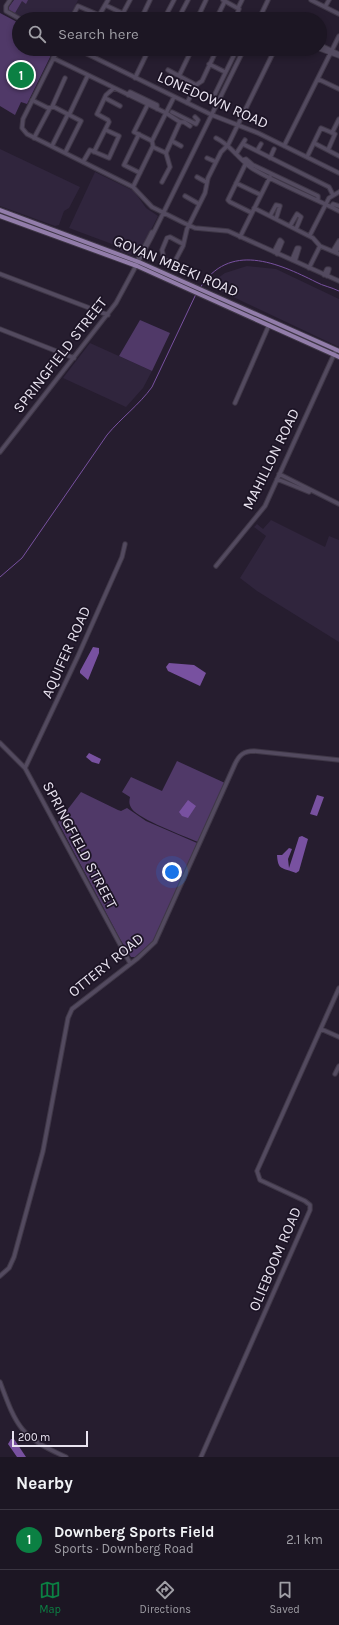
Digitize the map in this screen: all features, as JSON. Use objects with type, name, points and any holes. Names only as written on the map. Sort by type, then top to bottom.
[{"type":"main road","name":"GOVAN MBEKI ROAD","points":[[0,210],[137,263],[270,325],[336,352]]},
{"type":"main road","name":"GOVAN MBEKI ROAD","points":[[0,216],[137,263]]},
{"type":"main road","name":"GOVAN MBEKI ROAD","points":[[200,292],[336,352],[339,357]]},
{"type":"street","points":[[10,0],[6,9],[12,13]]},
{"type":"street","points":[[101,12],[108,0]]},
{"type":"street","points":[[124,12],[130,0]]},
{"type":"street","points":[[144,12],[150,0]]},
{"type":"street","points":[[168,12],[174,0]]},
{"type":"street","points":[[182,12],[188,0]]},
{"type":"street","points":[[200,12],[206,0]]},
{"type":"street","points":[[238,12],[238,8],[242,0]]},
{"type":"street","points":[[263,12],[268,0]]},
{"type":"street","points":[[311,0],[339,14]]},
{"type":"street","points":[[325,7],[328,0]]},
{"type":"street","points":[[219,12],[224,1],[238,8]]},
{"type":"street","points":[[106,5],[121,12]]},
{"type":"street","points":[[75,12],[78,6],[89,12]]},
{"type":"street","points":[[284,146],[339,36]]},
{"type":"street","points":[[327,49],[331,52]]},
{"type":"street","points":[[327,51],[339,55]]},
{"type":"street","name":"LONEDOWN ROAD","points":[[91,56],[212,115],[258,133],[339,173]]},
{"type":"street","points":[[135,78],[146,56]]},
{"type":"street","points":[[179,76],[189,56]]},
{"type":"street","points":[[187,102],[196,85],[202,81],[214,56]]},
{"type":"street","points":[[215,94],[234,56]]},
{"type":"street","name":"SPRINGFIELD STREET","points":[[0,452],[108,315],[164,213],[241,56]]},
{"type":"street","points":[[183,244],[170,237],[167,238],[162,250],[164,259],[174,263],[183,244],[189,226],[205,192],[206,182],[222,150],[228,145],[272,56]]},
{"type":"street","points":[[195,117],[198,120],[196,124],[166,113],[53,58],[23,119],[22,126],[24,132],[34,138],[133,187],[152,207],[189,226],[201,229],[224,230],[339,281]]},
{"type":"street","points":[[210,64],[224,72]]},
{"type":"street","points":[[168,70],[196,85]]},
{"type":"street","points":[[52,146],[88,75]]},
{"type":"street","points":[[34,138],[51,108],[65,78]]},
{"type":"street","points":[[318,78],[339,89]]},
{"type":"street","points":[[222,81],[227,84]]},
{"type":"street","points":[[94,152],[106,130],[109,120],[97,114],[104,98],[114,88]]},
{"type":"street","points":[[128,95],[130,92],[157,105],[157,109]]},
{"type":"street","points":[[133,187],[153,148],[152,141],[174,97]]},
{"type":"street","points":[[104,98],[120,106]]},
{"type":"street","points":[[32,100],[68,114],[81,121],[65,153]]},
{"type":"street","points":[[148,104],[134,132],[152,141]]},
{"type":"street","points":[[172,112],[180,122],[184,122],[190,126]]},
{"type":"street","points":[[332,133],[339,119]]},
{"type":"street","points":[[162,182],[170,167],[166,153],[180,122]]},
{"type":"street","points":[[307,157],[321,128],[335,135],[328,150]]},
{"type":"street","points":[[83,162],[88,151],[108,158],[119,136],[106,130]]},
{"type":"street","points":[[139,134],[124,165],[140,173]]},
{"type":"street","points":[[216,138],[228,145],[244,162],[270,177],[339,211]]},
{"type":"street","points":[[236,154],[245,140]]},
{"type":"street","points":[[172,141],[181,146]]},
{"type":"street","points":[[314,143],[339,156]]},
{"type":"street","points":[[243,144],[325,184],[330,188],[332,195]]},
{"type":"street","points":[[257,151],[261,144]]},
{"type":"street","points":[[153,148],[166,153]]},
{"type":"street","points":[[270,158],[274,150]]},
{"type":"street","points":[[207,158],[216,162]]},
{"type":"street","points":[[252,213],[229,201],[246,158],[254,165],[319,196],[318,200]]},
{"type":"street","points":[[286,166],[288,161]]},
{"type":"street","points":[[299,172],[301,168]]},
{"type":"street","points":[[312,178],[314,174]]},
{"type":"street","points":[[197,177],[206,182]]},
{"type":"street","points":[[240,237],[270,177]]},
{"type":"street","points":[[325,184],[327,180]]},
{"type":"street","points":[[236,183],[261,195]]},
{"type":"street","points":[[310,236],[326,204],[332,195],[339,192]]},
{"type":"street","points":[[185,196],[199,204]]},
{"type":"street","points":[[332,207],[333,204],[339,206]]},
{"type":"street","points":[[270,216],[276,205],[280,206],[276,219]]},
{"type":"street","points":[[254,208],[310,236],[320,246],[336,252]]},
{"type":"street","points":[[290,226],[297,214],[301,217],[296,229]]},
{"type":"street","points":[[336,252],[339,241]]},
{"type":"street","points":[[309,268],[320,246]]},
{"type":"street","points":[[336,252],[339,246]]},
{"type":"street","points":[[0,274],[108,315]]},
{"type":"street","points":[[235,402],[270,325]]},
{"type":"street","points":[[0,329],[74,358]]},
{"type":"street","name":"MAHILLON ROAD","points":[[216,566],[262,510],[336,352]]},
{"type":"street","points":[[279,474],[312,492]]},
{"type":"street","points":[[277,479],[339,504]]},
{"type":"street","name":"AQUIFER ROAD","points":[[25,768],[85,642],[122,557],[125,544]]},
{"type":"street","name":"SPRINGFIELD STREET","points":[[0,743],[25,768],[130,963]]},
{"type":"street","name":"OTTERY ROAD","points":[[0,1276],[9,1268],[14,1257],[42,1156],[70,1013],[78,1003],[150,947],[156,939],[231,771],[240,755],[247,751],[254,751],[339,760]]},
{"type":"street","name":"OLIEBOOM ROAD","points":[[201,1457],[310,1210],[310,1205],[306,1201],[260,1180],[257,1172],[339,988]]},
{"type":"street","points":[[321,1029],[339,1037]]},
{"type":"street","points":[[335,1074],[339,1066]]},
{"type":"street","points":[[0,1382],[11,1414],[21,1430],[40,1445],[66,1457]]},
{"type":"shaded area","points":[[14,0],[78,0],[72,12],[13,12],[9,10],[9,7]]},
{"type":"shaded area","points":[[14,0],[28,0],[26,4],[22,1],[16,12],[9,10],[9,7]]},
{"type":"shaded area","points":[[0,13],[12,19],[12,56],[51,56],[27,104],[21,102],[15,115],[0,106]]},
{"type":"shaded area","points":[[0,149],[80,187],[69,208],[64,211],[59,225],[55,226],[0,206]]},
{"type":"shaded area","points":[[95,172],[134,191],[146,208],[158,216],[139,254],[134,256],[120,251],[120,247],[69,228]]},
{"type":"shaded area","points":[[247,266],[276,269],[339,299],[339,347],[208,285],[225,273]]},
{"type":"shaded area","points":[[140,320],[170,333],[152,371],[119,356]]},
{"type":"shaded area","points":[[90,343],[152,371],[143,388],[126,407],[63,378]]},
{"type":"shaded area","points":[[271,520],[325,547],[329,536],[339,540],[339,642],[257,591],[240,578],[266,536],[254,527],[257,524],[263,529]]},
{"type":"shaded area","points":[[93,647],[99,648],[99,653],[88,680],[80,673],[80,671]]},
{"type":"shaded area","points":[[169,663],[194,665],[206,673],[200,686],[168,671],[166,667]]},
{"type":"shaded area","points":[[89,753],[101,759],[99,764],[92,762],[86,757]]},
{"type":"shaded area","points":[[177,761],[225,783],[198,842],[143,818],[130,806],[130,797],[122,792],[131,777],[162,791]]},
{"type":"shaded area","points":[[81,792],[118,810],[121,811],[127,808],[146,821],[197,843],[157,935],[152,942],[135,957],[131,957],[120,939],[58,822]]},
{"type":"shaded area","points":[[317,795],[324,797],[317,816],[310,814]]},
{"type":"shaded area","points":[[188,800],[196,806],[188,818],[182,816],[179,812]]},
{"type":"shaded area","points":[[302,836],[308,839],[299,871],[296,873],[282,868],[278,864],[277,855],[282,855],[289,848],[292,849],[288,859],[289,868],[299,837]]},
{"type":"shaded area","points":[[11,1439],[14,1439],[26,1457],[17,1457],[8,1444]]},
{"type":"waterway","points":[[200,288],[212,273],[225,265],[239,260],[255,260],[286,268],[339,291]]},
{"type":"waterway","points":[[0,577],[22,558],[107,435],[152,387],[196,294]]},
{"type":"place","name":"Downberg Sports Field","points":[[21,75]]}]
